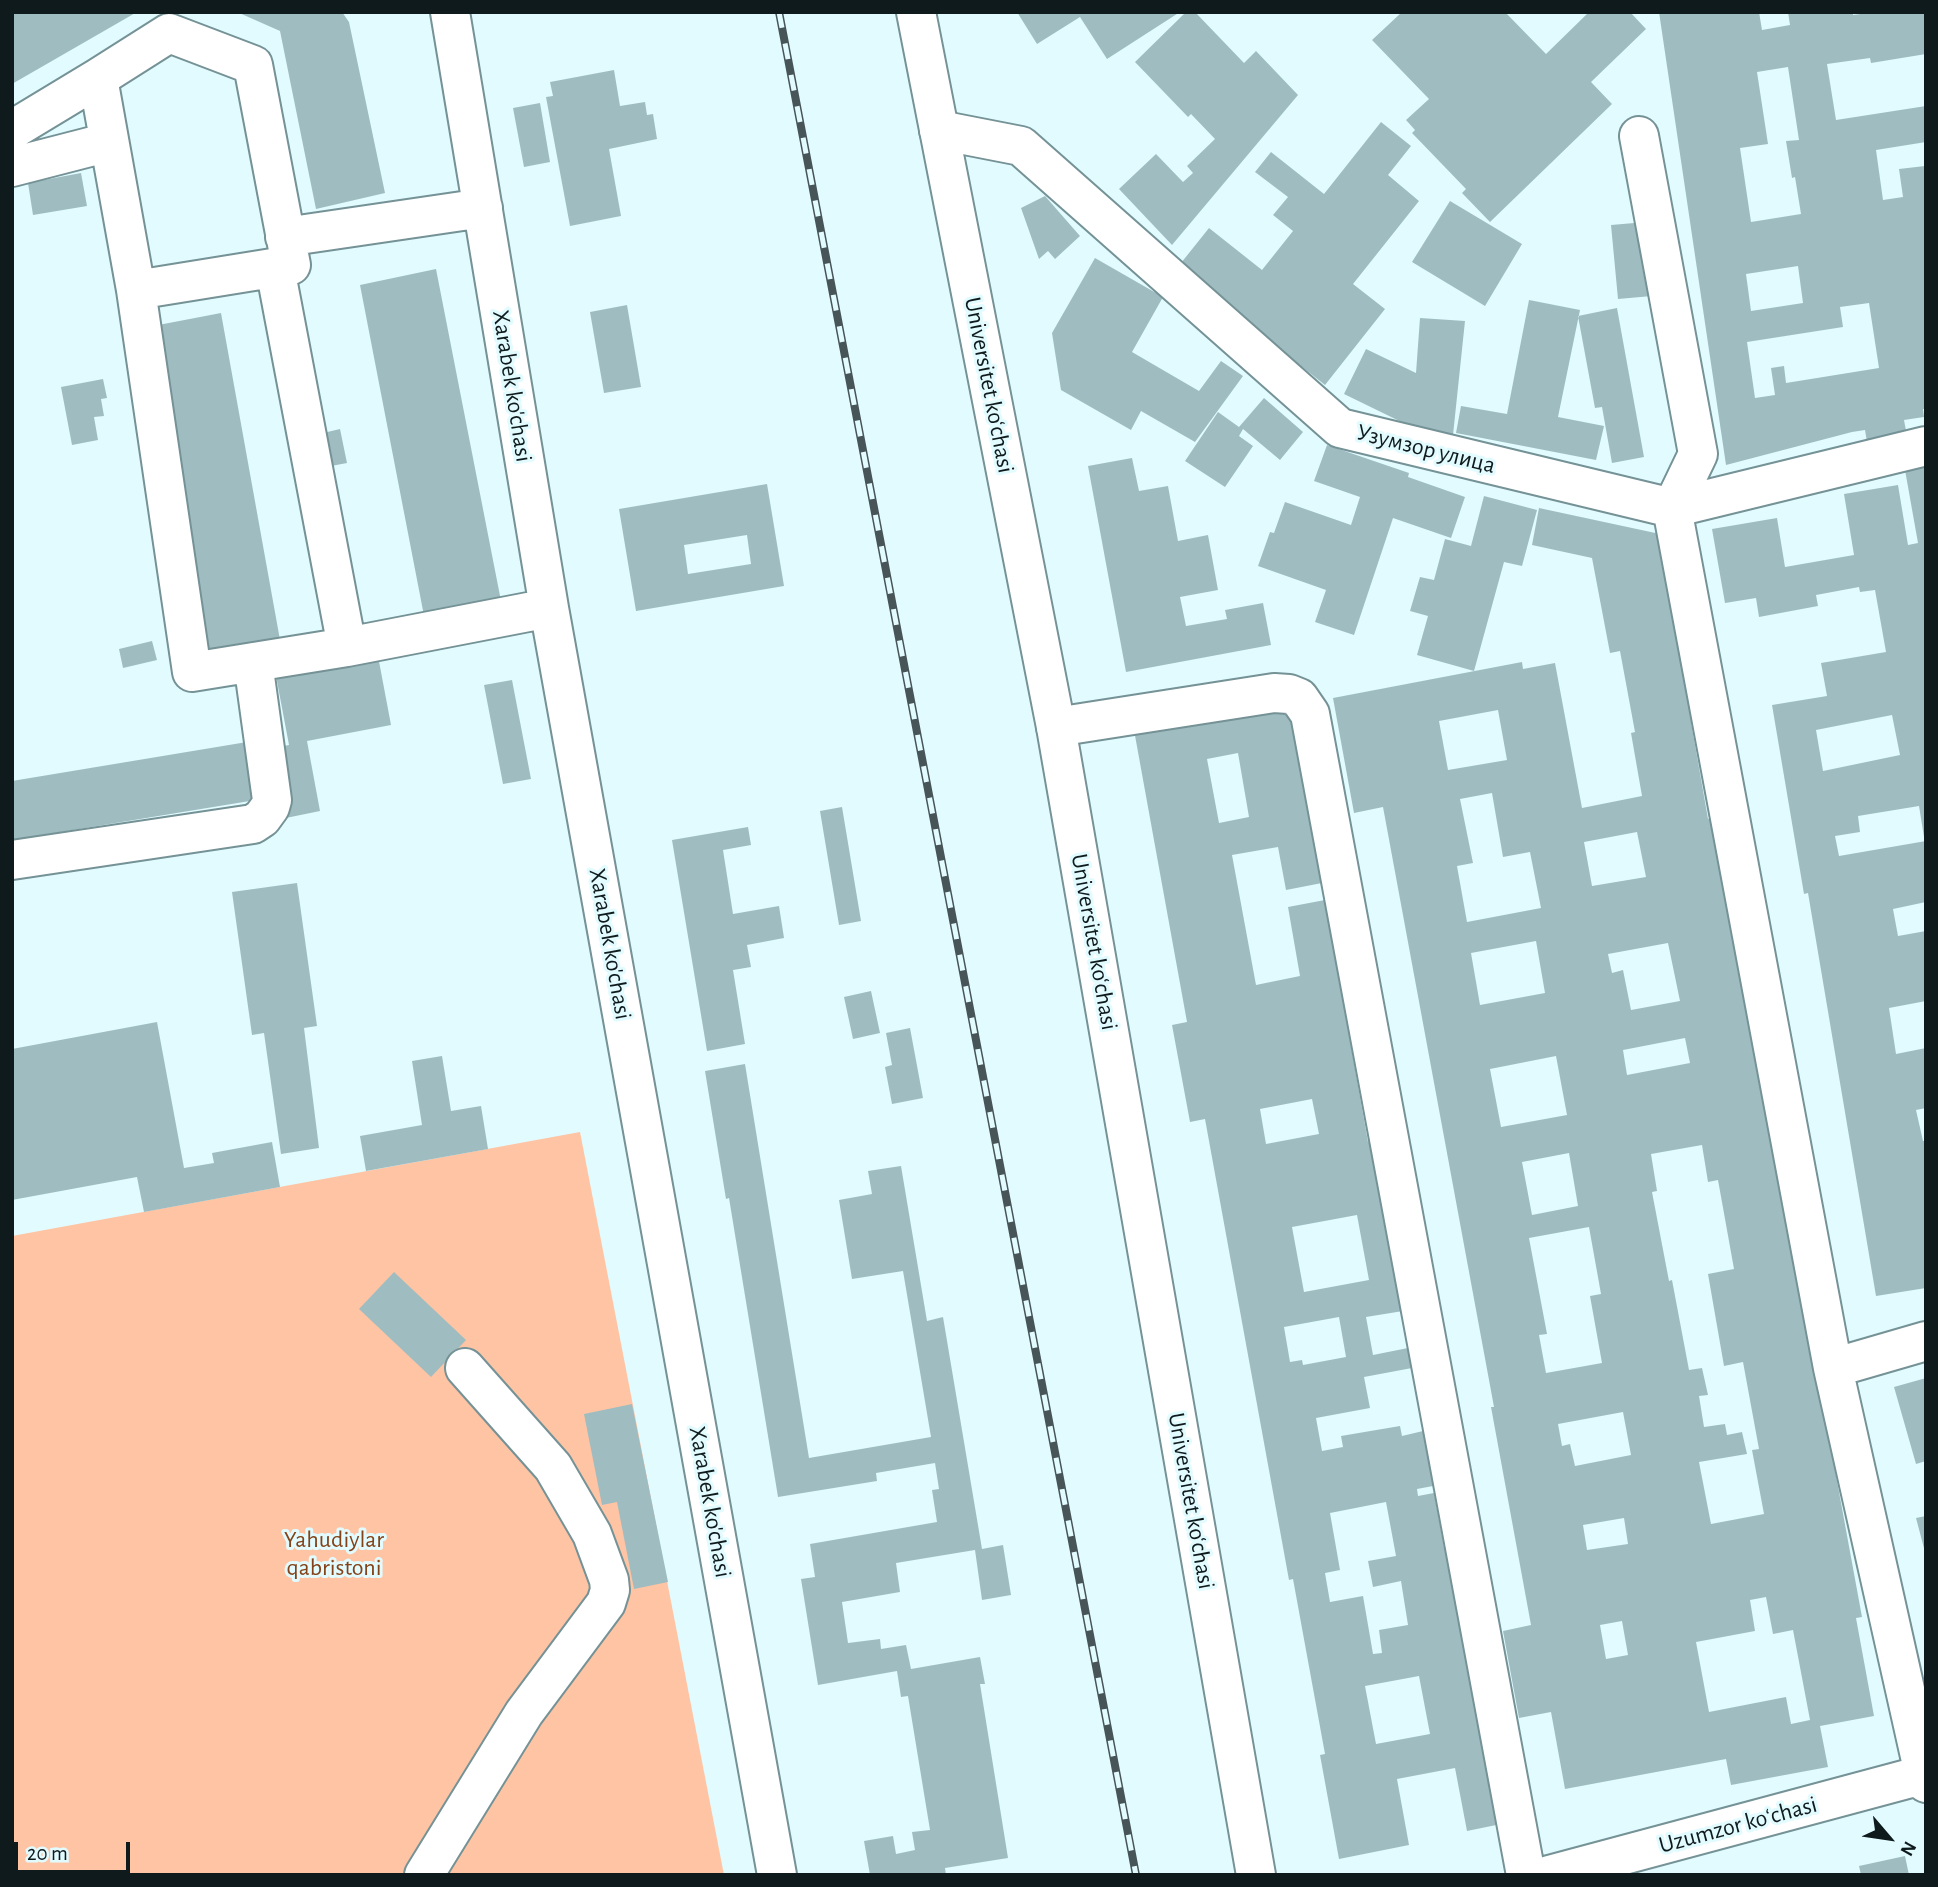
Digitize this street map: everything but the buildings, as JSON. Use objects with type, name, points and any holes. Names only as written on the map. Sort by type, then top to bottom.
[{"type":"street","name":"Xarabek ko'chasi","points":[[450,12],[549,608],[777,1875]]},
{"type":"street","name":"Universitet kо‘chasi","points":[[916,12],[1056,727],[1256,1875]]},
{"type":"street","points":[[12,130],[169,33],[253,65],[280,252],[347,647]]},
{"type":"street","points":[[98,78],[136,290],[192,672],[347,647],[549,608]]},
{"type":"street","name":"Узумзор улица","points":[[939,130],[1021,146],[1340,428],[1672,508],[1926,446]]},
{"type":"street","points":[[1639,136],[1698,454],[1672,508],[1833,1368],[1925,1777]]},
{"type":"street","points":[[12,167],[109,142]]},
{"type":"street","points":[[136,290],[280,252],[482,208]]},
{"type":"street","points":[[12,860],[253,824],[262,818],[272,800],[253,662]]},
{"type":"street","points":[[1056,727],[1274,693],[1290,694],[1299,698],[1310,714],[1526,1875]]},
{"type":"street","points":[[1833,1368],[1926,1342]]},
{"type":"street","points":[[424,1875],[524,1713],[606,1603],[610,1590],[609,1580],[592,1534],[553,1467],[465,1368]]},
{"type":"street","name":"Uzumzor koʻchasi","points":[[1549,1875],[1925,1777]]},
{"type":"green space","name":"Yahudiylar qabristoni","points":[[580,1132],[724,1875],[12,1875],[12,1236]]},
{"type":"railway","points":[[779,12],[1136,1875]]}]
